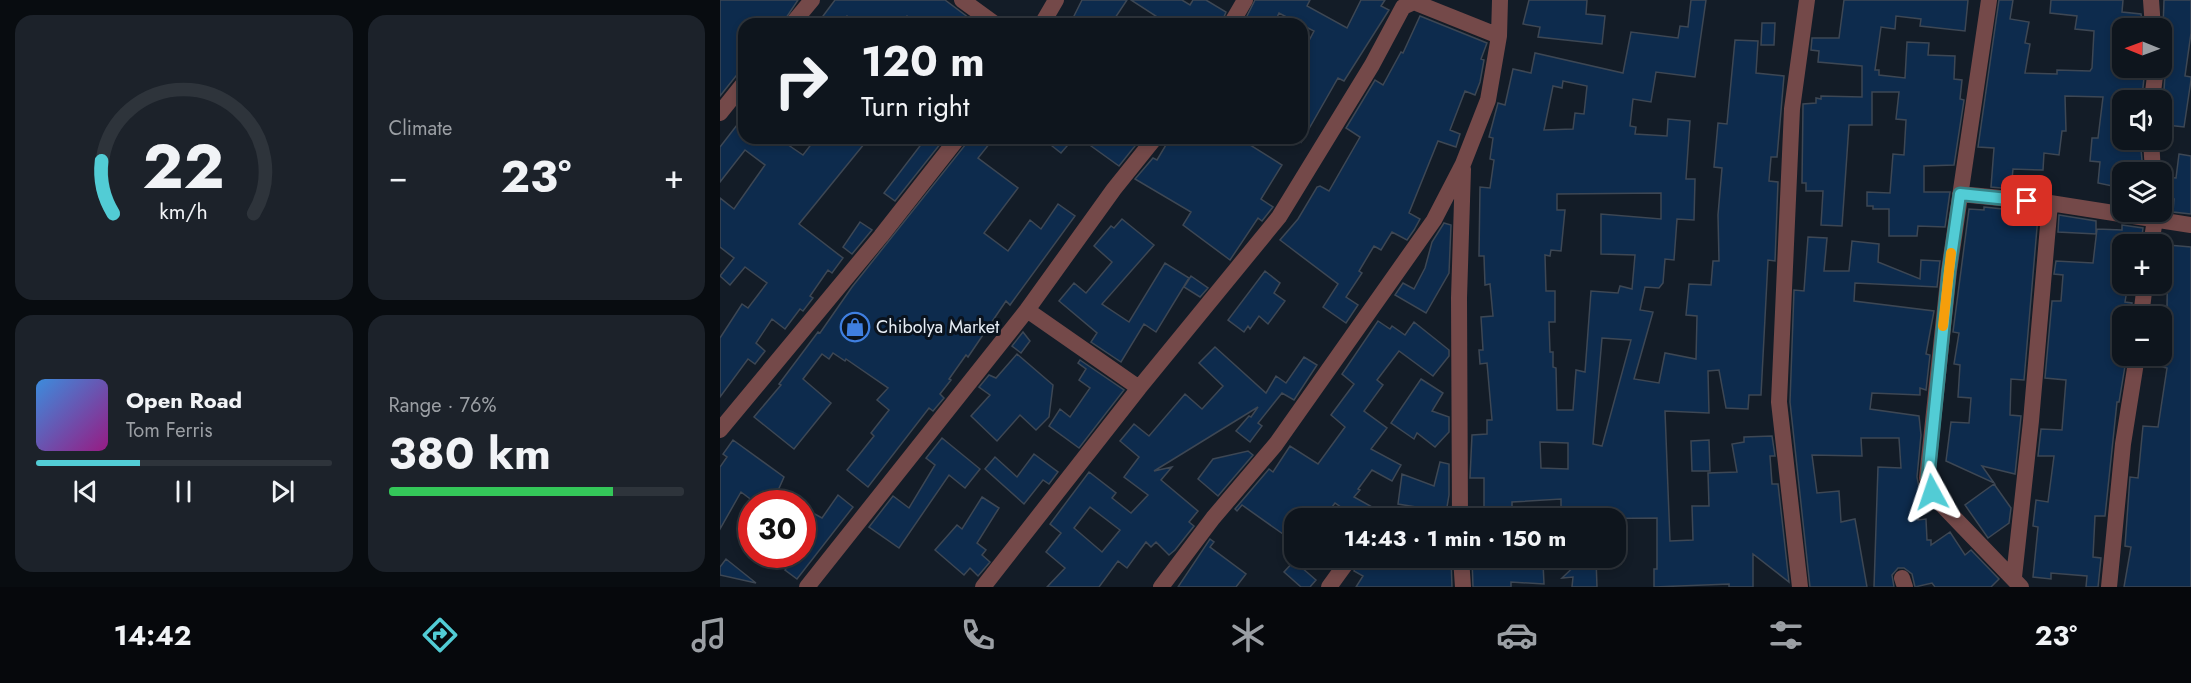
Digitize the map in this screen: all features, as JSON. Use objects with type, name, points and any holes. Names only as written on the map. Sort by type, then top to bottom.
[{"type":"street","points":[[797,18],[812,0]]},
{"type":"street","points":[[962,0],[987,18]]},
{"type":"street","points":[[1046,18],[1056,0]]},
{"type":"street","points":[[1234,18],[1245,0]]},
{"type":"street","points":[[1161,587],[1213,518],[1276,444],[1434,220],[1463,164],[1488,100],[1499,36],[1500,0]]},
{"type":"street","points":[[1800,587],[1779,402],[1792,109],[1807,0]]},
{"type":"street","points":[[1989,0],[1949,271],[1928,478],[1932,492],[1943,506],[2018,582]]},
{"type":"street","points":[[2151,0],[2152,18]]},
{"type":"street","points":[[983,587],[1139,388],[1279,217],[1372,65],[1403,7],[1414,2],[1499,36]]},
{"type":"street","points":[[720,112],[738,90]]},
{"type":"street","points":[[720,429],[881,236],[953,144]]},
{"type":"street","points":[[807,587],[1028,310],[1114,189],[1149,144]]},
{"type":"street","points":[[1460,508],[1459,298],[1463,164]]},
{"type":"street","points":[[1960,194],[2112,212]]},
{"type":"street","points":[[2018,582],[2050,203]]},
{"type":"street","points":[[2172,221],[2191,225]]},
{"type":"street","points":[[1028,310],[1139,388]]},
{"type":"street","points":[[2109,587],[2124,444],[2136,366]]},
{"type":"street","points":[[1329,587],[1343,568]]},
{"type":"street","points":[[1462,568],[1463,587]]},
{"type":"building","points":[[720,0],[798,0],[786,18],[738,18],[738,74],[720,96]]},
{"type":"building","points":[[835,0],[945,0],[969,18],[910,18],[907,16],[906,18],[850,18],[847,16],[846,18],[822,18]]},
{"type":"building","points":[[1082,0],[1127,0],[1115,18],[1073,18]]},
{"type":"building","points":[[1131,0],[1182,0],[1190,5],[1193,0],[1206,0],[1226,12],[1224,18],[1159,18]]},
{"type":"building","points":[[1255,0],[1310,0],[1307,6],[1347,28],[1361,0],[1385,0],[1381,6],[1389,10],[1344,81],[1338,78],[1308,130],[1308,42],[1314,31],[1308,28],[1308,18],[1289,18],[1279,13],[1277,18],[1246,18]]},
{"type":"building","points":[[1529,0],[1587,0],[1586,14],[1605,16],[1602,44],[1538,37],[1540,27],[1523,24]]},
{"type":"building","points":[[1691,0],[1706,0],[1695,77],[1656,72],[1651,102],[1633,99],[1630,126],[1636,127],[1635,134],[1667,136],[1668,119],[1690,121],[1686,179],[1695,179],[1694,220],[1677,219],[1674,260],[1665,259],[1663,283],[1659,288],[1645,287],[1640,310],[1653,312],[1634,379],[1659,383],[1665,353],[1696,359],[1697,316],[1686,315],[1689,284],[1711,285],[1713,261],[1719,261],[1718,215],[1722,168],[1714,167],[1718,123],[1727,124],[1735,40],[1758,41],[1756,73],[1784,76],[1777,157],[1771,157],[1769,181],[1778,182],[1775,261],[1768,260],[1761,395],[1749,395],[1748,409],[1726,408],[1719,370],[1708,371],[1709,413],[1665,411],[1670,541],[1693,540],[1692,506],[1709,506],[1708,473],[1737,472],[1732,444],[1744,442],[1744,437],[1772,436],[1775,456],[1770,456],[1772,484],[1778,484],[1789,582],[1753,554],[1753,587],[1729,587],[1729,584],[1654,587],[1654,569],[1657,569],[1657,518],[1626,518],[1626,508],[1561,508],[1561,499],[1512,502],[1512,508],[1484,508],[1484,478],[1470,478],[1472,435],[1487,434],[1487,420],[1492,420],[1487,363],[1480,364],[1479,350],[1483,350],[1481,317],[1493,316],[1490,284],[1485,285],[1484,256],[1479,256],[1480,187],[1490,188],[1494,160],[1490,159],[1493,138],[1489,137],[1498,103],[1505,105],[1513,69],[1531,73],[1535,53],[1623,73],[1631,32],[1678,38],[1680,26],[1688,27]],"holes":[[[1563,81],[1587,86],[1584,114],[1575,113],[1573,129],[1544,130],[1553,86],[1562,88]],[[1661,193],[1661,219],[1601,214],[1601,254],[1635,255],[1632,289],[1620,286],[1618,293],[1591,291],[1585,372],[1576,370],[1573,410],[1557,410],[1556,368],[1553,367],[1553,352],[1550,352],[1549,322],[1555,322],[1555,291],[1546,291],[1545,255],[1550,256],[1551,250],[1561,251],[1565,210],[1557,210],[1557,194]],[[1602,338],[1631,340],[1602,446],[1593,444]],[[1540,442],[1568,443],[1568,469],[1541,468]]]},
{"type":"building","points":[[1844,0],[1968,0],[1965,31],[1920,26],[1921,19],[1896,16],[1895,29],[1881,27],[1875,70],[1879,70],[1879,75],[1905,78],[1907,42],[1929,43],[1928,55],[1955,56],[1954,79],[1962,80],[1960,99],[1964,100],[1954,165],[1924,166],[1924,192],[1950,192],[1945,227],[1918,226],[1917,236],[1889,236],[1889,209],[1873,209],[1873,206],[1867,206],[1867,192],[1890,193],[1893,154],[1904,155],[1906,120],[1896,119],[1899,92],[1872,92],[1872,125],[1849,125],[1842,226],[1821,225],[1823,191],[1806,191],[1806,183],[1802,183],[1803,104],[1816,103],[1816,98],[1821,99],[1821,96],[1862,97],[1862,66],[1818,62],[1819,51],[1811,50],[1812,38],[1839,38]]},
{"type":"building","points":[[1999,0],[2013,0],[2010,19],[2029,22],[2025,43],[2030,44],[2025,73],[2057,74],[2057,70],[2090,71],[2092,68],[2094,31],[2075,29],[2077,16],[2050,13],[2051,0],[2123,0],[2122,12],[2141,14],[2142,18],[2112,18],[2112,78],[2144,78],[2143,90],[2112,90],[2112,150],[2141,150],[2142,162],[2112,162],[2112,186],[2098,183],[2100,162],[2090,161],[2092,138],[2098,138],[2103,97],[2065,96],[2066,131],[2062,131],[2059,155],[2044,153],[2043,170],[2013,169],[2011,189],[1991,187],[1994,148],[1978,147]]},
{"type":"building","points":[[2164,0],[2191,0],[2191,33],[2185,76],[2191,77],[2191,80],[2184,127],[2172,126],[2172,90],[2164,90],[2165,78],[2172,78],[2172,18],[2163,18]]},
{"type":"building","points":[[1420,16],[1487,43],[1481,59],[1484,60],[1480,82],[1475,95],[1465,91],[1450,130],[1460,134],[1456,147],[1438,141],[1409,213],[1420,219],[1414,230],[1407,240],[1392,232],[1381,250],[1374,246],[1359,271],[1362,273],[1346,297],[1358,305],[1346,323],[1323,307],[1338,284],[1280,240],[1298,219],[1317,187],[1320,186],[1329,191],[1360,137],[1346,128],[1375,80],[1383,85],[1401,52],[1403,53]]},
{"type":"building","points":[[1762,23],[1775,23],[1774,45],[1761,45]]},
{"type":"building","points":[[738,124],[738,144],[787,144],[803,155],[811,144],[864,144],[799,224],[843,258],[832,273],[828,270],[810,296],[813,298],[803,311],[800,309],[785,329],[772,319],[756,343],[765,351],[755,364],[748,359],[720,397],[720,338],[742,304],[748,308],[767,283],[745,267],[730,285],[720,276],[734,258],[720,247],[720,198],[734,209],[765,165],[745,150],[720,182],[720,147]]},
{"type":"building","points":[[921,144],[940,144],[895,201],[884,193]]},
{"type":"building","points":[[966,144],[989,144],[978,158],[1018,188],[984,233],[1008,251],[1030,220],[1041,229],[1058,204],[1075,216],[1010,305],[1006,301],[968,357],[966,355],[940,394],[944,398],[933,411],[929,408],[868,487],[847,470],[874,436],[871,433],[889,410],[877,400],[888,388],[846,359],[845,361],[833,353],[829,359],[822,354],[803,379],[831,403],[794,449],[754,417],[781,385],[779,384],[818,332],[820,333],[852,287]]},
{"type":"building","points":[[1050,144],[1069,144],[1061,153]]},
{"type":"building","points":[[1088,144],[1132,144],[1135,146],[1119,166]]},
{"type":"building","points":[[1166,144],[1249,144],[1282,165],[1261,199],[1273,207],[1262,221],[1258,218],[1230,260],[1183,225],[1191,212],[1135,179],[1153,158],[1157,160]]},
{"type":"building","points":[[2179,154],[2191,156],[2191,214],[2173,212],[2172,178],[2176,178]]},
{"type":"building","points":[[1984,207],[2012,210],[2011,215],[2038,216],[2024,380],[2011,379],[2010,415],[2021,416],[2015,474],[1982,466],[1994,483],[1946,461],[1951,422],[1969,423],[1971,398],[1958,397],[1960,365],[1954,364],[1959,333],[1953,332],[1969,209],[1984,210]]},
{"type":"building","points":[[2059,215],[2096,221],[2096,234],[2058,232]]},
{"type":"building","points":[[1122,219],[1154,245],[1102,304],[1129,322],[1165,263],[1189,278],[1156,332],[1144,324],[1121,362],[1091,342],[1097,333],[1059,301],[1074,283],[1086,293],[1112,262],[1094,246],[1111,226],[1114,228]]},
{"type":"building","points":[[860,222],[872,230],[852,254],[843,247]]},
{"type":"building","points":[[1444,223],[1451,225],[1449,273],[1426,313],[1395,295],[1403,283],[1414,289],[1425,268],[1432,242]]},
{"type":"building","points":[[2122,225],[2143,228],[2142,234],[2112,234],[2112,294],[2126,294],[2125,302],[2132,303],[2132,306],[2112,306],[2112,366],[2125,366],[2119,402],[2117,402],[2105,516],[2095,516],[2093,557],[2101,558],[2098,587],[2086,587],[2087,576],[2051,573],[2051,579],[2033,577],[2038,527],[2033,526],[2036,500],[2048,502],[2054,456],[2038,456],[2041,429],[2062,430],[2066,380],[2045,378],[2052,301],[2061,301],[2063,275],[2054,274],[2056,261],[2093,263],[2097,229],[2122,230]]},
{"type":"building","points":[[1808,237],[1827,238],[1824,271],[1849,271],[1852,241],[1879,244],[1878,262],[1920,279],[1921,260],[1940,261],[1937,287],[1855,283],[1854,301],[1934,311],[1926,354],[1930,355],[1926,390],[1920,388],[1920,395],[1872,393],[1870,409],[1919,416],[1921,435],[1917,477],[1918,520],[1926,519],[1927,540],[1931,540],[1931,545],[1950,532],[1965,555],[1971,550],[1999,579],[1991,587],[1935,587],[1932,583],[1915,587],[1912,574],[1904,568],[1898,568],[1892,575],[1894,587],[1874,587],[1878,467],[1901,468],[1899,438],[1861,438],[1862,456],[1812,455],[1817,493],[1839,491],[1841,522],[1855,519],[1867,587],[1810,587],[1790,402],[1794,290],[1804,291]]},
{"type":"building","points":[[2172,245],[2191,247],[2191,587],[2124,587],[2131,547],[2125,546],[2130,477],[2138,478],[2143,426],[2158,427],[2167,368],[2162,366],[2172,366],[2172,306],[2167,306],[2167,294],[2172,294]]},
{"type":"building","points":[[1265,271],[1280,283],[1274,293],[1285,301],[1268,324],[1259,316],[1250,329],[1248,326],[1244,332],[1228,320]]},
{"type":"building","points":[[1191,276],[1208,288],[1200,297],[1184,287]]},
{"type":"building","points":[[1378,321],[1390,329],[1392,326],[1405,335],[1414,322],[1449,350],[1449,356],[1433,376],[1399,351],[1377,380],[1383,385],[1364,411],[1387,428],[1371,449],[1401,465],[1392,481],[1372,470],[1358,489],[1360,490],[1354,497],[1374,508],[1342,508],[1335,503],[1331,508],[1284,508],[1283,534],[1242,505],[1237,511],[1235,509],[1269,469],[1273,472],[1290,446],[1318,464],[1345,427],[1331,415],[1354,384],[1342,374]]},
{"type":"building","points":[[1023,332],[1030,341],[1021,353],[1012,346]]},
{"type":"building","points":[[1215,347],[1266,393],[1276,376],[1286,383],[1304,357],[1317,365],[1294,400],[1282,393],[1258,423],[1262,426],[1250,442],[1236,431],[1258,407],[1154,471],[1172,467],[1161,480],[1198,511],[1189,522],[1194,526],[1169,555],[1156,542],[1151,547],[1146,542],[1127,568],[1118,561],[1099,587],[1047,587],[1065,568],[1046,552],[1061,533],[1050,524],[1089,472],[1116,493],[1112,498],[1131,513],[1148,495],[1124,477],[1139,457],[1120,441],[1134,424],[1149,436],[1185,394],[1202,409],[1223,386],[1199,363]],"holes":[[[1090,507],[1120,530],[1102,552],[1074,528]]]},
{"type":"building","points":[[1017,354],[1053,385],[1049,417],[1036,430],[1020,415],[997,441],[971,416],[990,395],[979,387],[989,375],[996,378]]},
{"type":"building","points":[[1080,360],[1124,390],[1079,448],[1049,426],[1060,409],[1070,417],[1090,388],[1079,380],[1086,369],[1078,363]]},
{"type":"building","points":[[1421,379],[1443,393],[1432,411],[1449,417],[1449,432],[1435,447],[1417,433],[1414,439],[1391,423]]},
{"type":"building","points":[[942,438],[980,469],[965,488],[949,475],[899,548],[869,527],[893,496],[909,508],[935,465],[926,458]]},
{"type":"building","points":[[733,440],[784,477],[778,490],[738,490],[738,497],[720,529],[720,467],[727,457],[723,454]]},
{"type":"building","points":[[1709,440],[1710,471],[1692,471],[1691,441]]},
{"type":"building","points":[[1248,451],[1253,455],[1218,496],[1198,479],[1213,459]]},
{"type":"building","points":[[1034,454],[1058,472],[1049,484],[1043,480],[1024,504],[985,469],[995,457],[1017,477]]},
{"type":"building","points":[[1440,462],[1449,464],[1447,508],[1417,508],[1398,504],[1402,474],[1434,486]]},
{"type":"building","points":[[1994,484],[2011,508],[2009,523],[1988,538],[1965,505]]},
{"type":"building","points":[[838,495],[853,507],[816,555],[816,515],[822,518]]},
{"type":"building","points":[[982,497],[999,508],[977,543],[986,550],[982,555],[990,562],[978,576],[970,568],[964,575],[935,550],[957,525],[962,529]]},
{"type":"building","points":[[1210,539],[1214,542],[1210,547],[1246,574],[1236,587],[1178,587]]},
{"type":"building","points":[[726,559],[756,583],[720,575],[720,567]]},
{"type":"building","points":[[786,568],[806,568],[797,579],[785,570]]},
{"type":"building","points":[[1288,568],[1302,568],[1316,580],[1310,587],[1301,587],[1284,572]]},
{"type":"building","points":[[1355,568],[1451,568],[1452,587],[1356,587],[1363,576],[1354,571]]},
{"type":"building","points":[[1472,568],[1543,568],[1544,584],[1511,582],[1511,587],[1473,587]]},
{"type":"building","points":[[1572,568],[1596,568],[1597,587],[1572,587],[1573,577],[1562,578]]},
{"type":"slow traffic","points":[[1943,326],[1951,253]]},
{"type":"place","name":"Chibolya Market","points":[[855,327]]},
{"type":"route","points":[[1932,492],[1928,478],[1949,271],[1960,194],[2027,201]]}]
